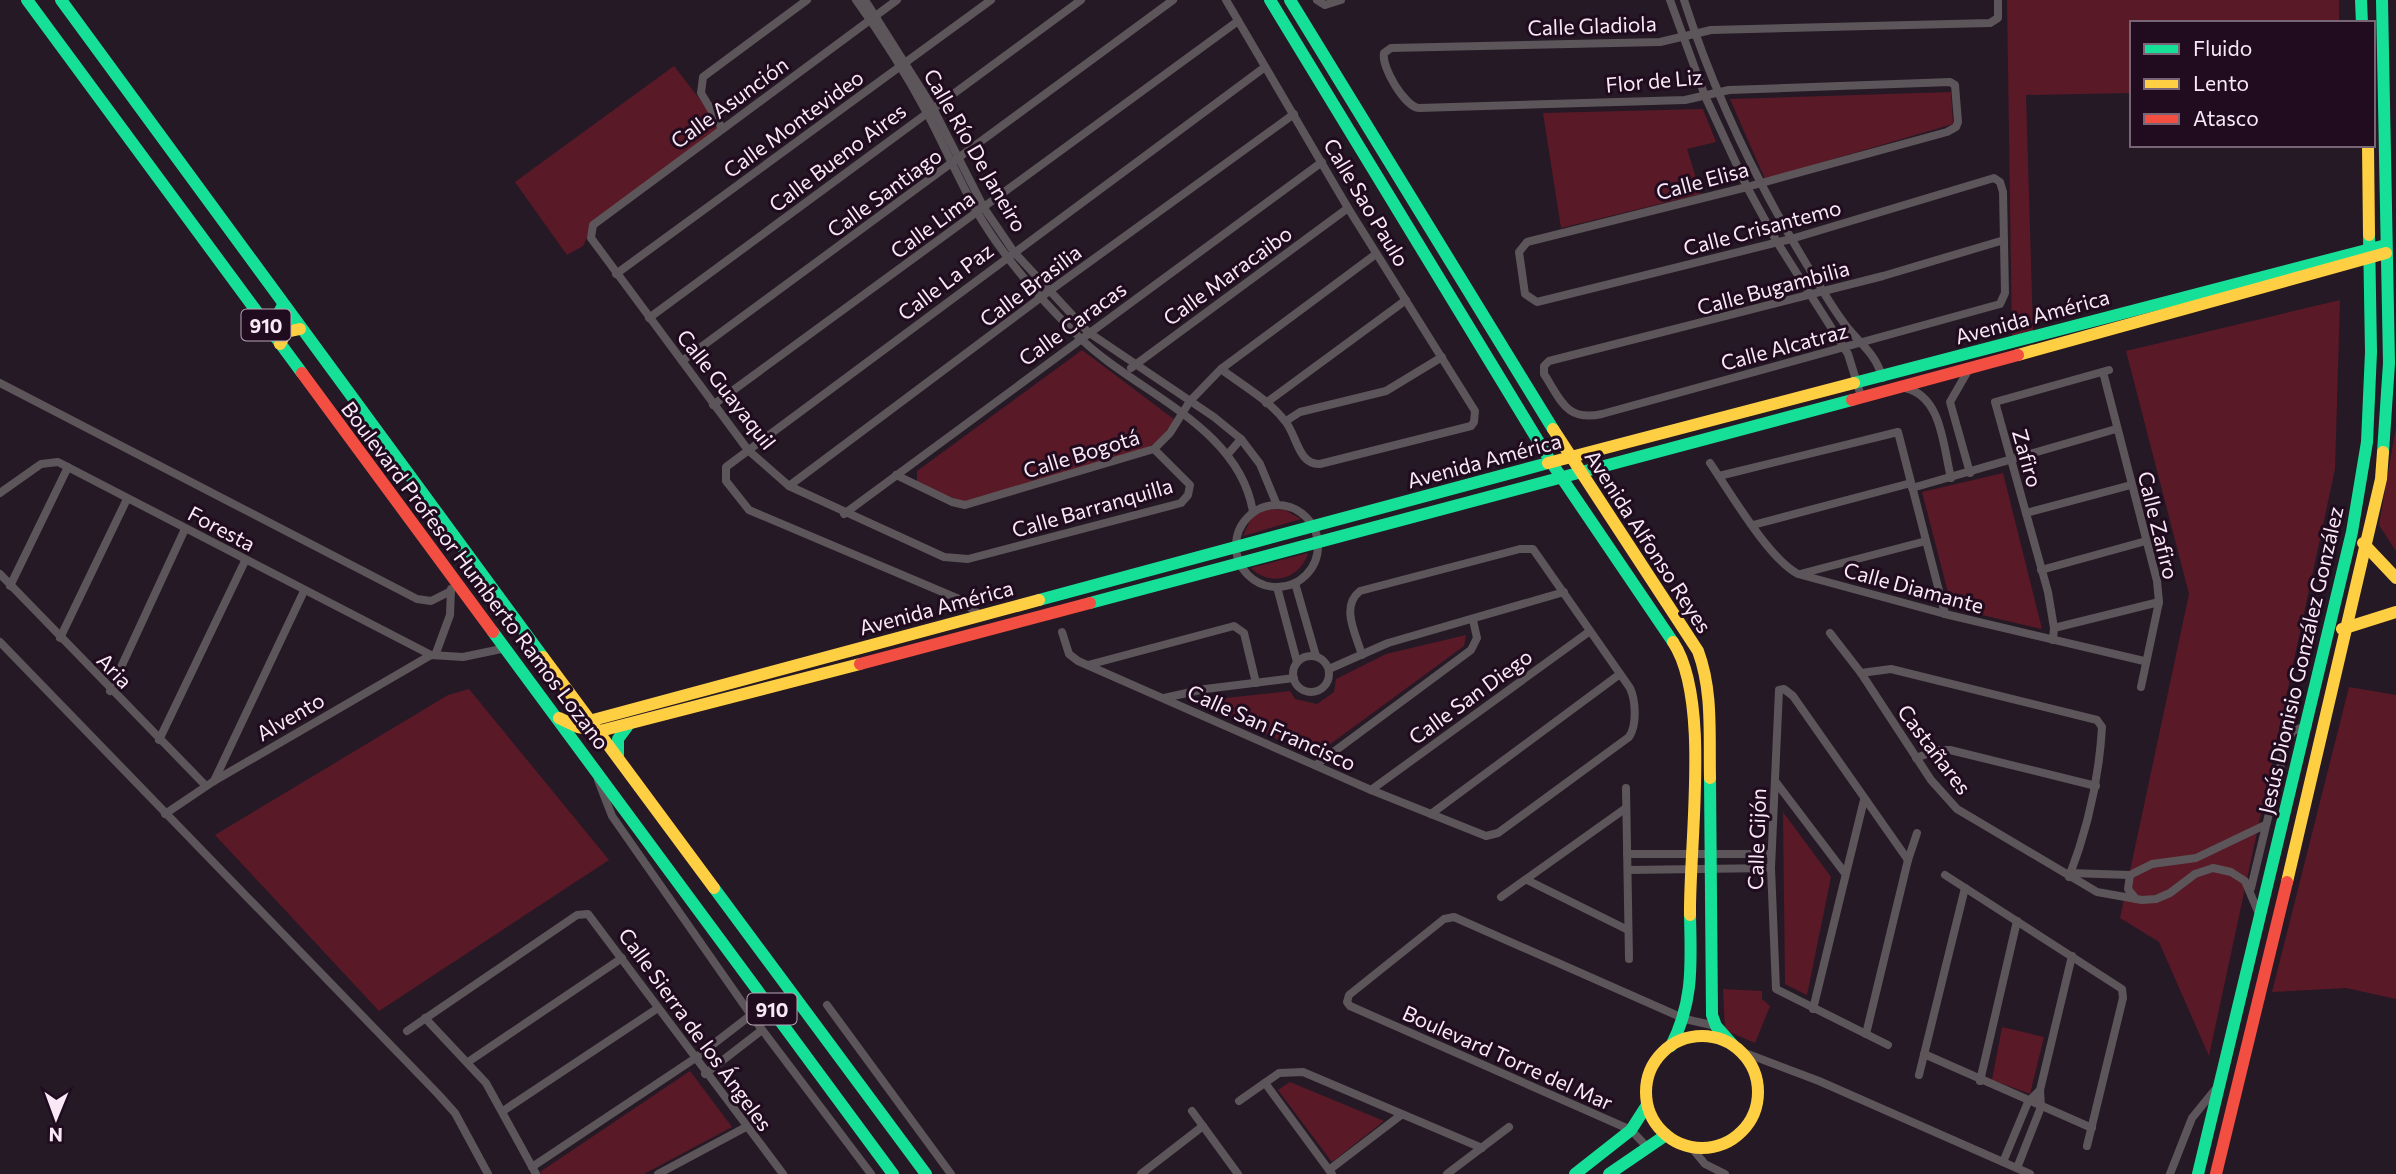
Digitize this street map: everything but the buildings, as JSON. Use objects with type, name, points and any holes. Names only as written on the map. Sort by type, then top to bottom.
[{"type":"main road","name":"Boulevard Profesor Humberto Ramos Lozano","points":[[27,0],[892,1174]]},
{"type":"main road","name":"Boulevard Profesor Humberto Ramos Lozano","points":[[61,0],[300,329],[596,725],[926,1174]]},
{"type":"main road","name":"Avenida Alfonso Reyes","points":[[1270,0],[1551,462],[1682,656],[1691,681],[1693,729],[1691,982],[1685,1019],[1671,1046]]},
{"type":"main road","name":"Avenida Alfonso Reyes","points":[[1290,0],[1570,457],[1698,651],[1706,672],[1709,729],[1708,854],[1712,1014],[1716,1027]]},
{"type":"main road","points":[[2361,0],[2362,21]]},
{"type":"main road","name":"Jesús Dionisio González González","points":[[2216,1174],[2367,548],[2381,479],[2389,363],[2391,248],[2382,0]]},
{"type":"main road","name":"Jesús Dionisio González González","points":[[2198,1174],[2352,533],[2367,442],[2371,352],[2368,147]]},
{"type":"main road","name":"Avenida América","points":[[596,725],[998,610],[1551,462],[2032,336],[2391,248]]},
{"type":"main road","name":"Avenida América","points":[[596,725],[629,724],[1002,627],[2060,343],[2370,252]]},
{"type":"main road","points":[[263,321],[276,318],[283,305]]},
{"type":"main road","points":[[280,344],[286,332],[300,329]]},
{"type":"main road","points":[[2056,330],[2053,336],[2060,343]]},
{"type":"main road","points":[[2032,336],[2039,340],[2038,349]]},
{"type":"main road","points":[[2352,533],[2396,579]]},
{"type":"main road","points":[[998,610],[1002,627]]},
{"type":"main road","points":[[2329,634],[2396,612]]},
{"type":"main road","points":[[553,714],[578,727],[596,725]]},
{"type":"main road","points":[[618,756],[618,739],[629,724]]},
{"type":"main road","points":[[1693,729],[1709,729]]},
{"type":"main road","points":[[1716,1027],[1737,1048],[1757,1079],[1759,1095],[1752,1118],[1737,1137],[1723,1145],[1690,1147],[1666,1135],[1651,1116],[1647,1105],[1646,1088],[1658,1057],[1671,1046],[1702,1036],[1737,1048]]},
{"type":"main road","points":[[1575,1174],[1631,1130],[1647,1105]]},
{"type":"main road","points":[[1609,1174],[1666,1135]]},
{"type":"street","points":[[722,128],[701,93],[704,76],[807,0]]},
{"type":"street","name":"Calle Río De Janeiro","points":[[856,0],[873,18]]},
{"type":"street","name":"Calle Río De Janeiro","points":[[864,0],[930,110],[981,210],[1010,254],[1079,338],[1183,416],[1228,454],[1247,485],[1253,512]]},
{"type":"street","name":"Calle Asunción","points":[[591,238],[593,225],[897,0]]},
{"type":"street","name":"Calle Montevideo","points":[[616,274],[991,0]]},
{"type":"street","name":"Calle Bueno Aires","points":[[649,318],[1081,0]]},
{"type":"street","name":"Calle Santiago","points":[[682,360],[1174,0]]},
{"type":"street","name":"Calle Sao Paulo","points":[[1226,0],[1348,208],[1475,411],[1475,422],[1471,426],[1320,464],[1312,464],[1304,458],[1286,421]]},
{"type":"street","points":[[1319,2],[1340,0]]},
{"type":"street","points":[[1670,0],[1705,96],[1747,187],[1777,242],[1843,347],[1861,396]]},
{"type":"street","points":[[1684,0],[1718,92],[1760,182],[1791,239],[1848,329],[1875,356],[1882,376],[1893,388],[1921,393],[1933,406],[1951,478]]},
{"type":"street","name":"Calle Gladiola","points":[[1406,103],[1383,57],[1391,48],[1660,42],[1710,30],[1990,23],[1998,18],[1998,0]]},
{"type":"street","name":"Calle Lima","points":[[713,405],[1238,21]]},
{"type":"street","name":"Calle La Paz","points":[[980,615],[959,599],[749,510],[724,477],[730,462],[1265,67]]},
{"type":"street","name":"Flor de Liz","points":[[1406,103],[1419,108],[1685,100],[1718,92],[1947,82],[1956,87],[1958,122],[1953,130]]},
{"type":"street","name":"Calle Brasilia","points":[[789,486],[1294,114]]},
{"type":"street","name":"Calle Elisa","points":[[1537,302],[1525,294],[1519,255],[1523,244],[1747,187],[1953,130]]},
{"type":"street","name":"Calle Caracas","points":[[844,514],[1079,338],[1322,162]]},
{"type":"street","name":"Calle Crisantemo","points":[[1537,302],[1791,239],[1994,178],[2000,182],[2003,192],[2004,240]]},
{"type":"street","name":"Calle Maracaibo","points":[[1126,372],[1348,208]]},
{"type":"street","name":"Calle Guayaquil","points":[[591,238],[748,450],[789,486],[844,514],[944,557]]},
{"type":"street","name":"Calle Bugambilia","points":[[1585,417],[1569,411],[1544,373],[1544,366],[1549,361],[1823,292],[2004,240]]},
{"type":"street","name":"Calle Alcatraz","points":[[1585,417],[2000,304],[2005,293],[2004,240]]},
{"type":"street","name":"Calle Bogotá","points":[[896,475],[965,505],[1154,449],[1183,416],[1190,401],[1221,369],[1376,254]]},
{"type":"street","name":"Calle Río De Janeiro","points":[[1045,295],[1088,332],[1241,439],[1260,464],[1277,505]]},
{"type":"street","points":[[1266,403],[1406,300]]},
{"type":"street","points":[[1221,369],[1286,421],[1300,412],[1386,391],[1442,357]]},
{"type":"street","points":[[1970,473],[1950,402],[1961,379],[1971,367]]},
{"type":"street","name":"Calle Zafiro","points":[[2106,371],[2116,429],[2157,581],[2159,602],[2144,661],[2141,687]]},
{"type":"street","name":"Zafiro","points":[[2053,640],[2054,628],[2041,570],[2010,460],[1997,400],[2106,371]]},
{"type":"street","points":[[0,383],[417,599],[431,600],[451,591]]},
{"type":"street","points":[[1933,406],[1950,402]]},
{"type":"street","points":[[1753,526],[1970,473],[2116,429]]},
{"type":"street","points":[[1720,476],[1896,431],[1899,434],[1945,614]]},
{"type":"street","points":[[1942,441],[1960,436]]},
{"type":"street","points":[[1228,454],[1241,439]]},
{"type":"street","name":"Calle Barranquilla","points":[[944,557],[968,559],[1181,503],[1189,491],[1187,479],[1154,449]]},
{"type":"street","points":[[0,493],[46,462],[55,461],[68,467],[10,586]]},
{"type":"street","name":"Calle Diamante","points":[[1710,463],[1753,526],[1786,566],[1798,574],[1945,614],[2144,661]]},
{"type":"street","name":"Foresta","points":[[68,467],[245,561],[433,654]]},
{"type":"street","points":[[2026,513],[2131,485]]},
{"type":"street","points":[[60,638],[127,499]]},
{"type":"street","points":[[1277,505],[1298,511],[1313,526],[1318,542],[1313,566],[1295,583],[1277,587],[1255,580],[1239,563],[1235,547],[1239,528],[1253,512],[1277,505]]},
{"type":"street","points":[[110,691],[185,529]]},
{"type":"street","points":[[1798,574],[1926,541]]},
{"type":"street","points":[[2041,570],[2146,541]]},
{"type":"street","points":[[1362,655],[1349,612],[1353,597],[1360,591],[1520,549],[1538,552],[1620,674],[1431,814]]},
{"type":"street","points":[[159,740],[245,561]]},
{"type":"street","name":"Aria","points":[[0,575],[159,740],[210,784]]},
{"type":"street","points":[[451,576],[450,615],[433,654],[463,657],[506,649]]},
{"type":"street","points":[[1295,583],[1315,656],[1329,669]]},
{"type":"street","points":[[1277,587],[1297,662],[1293,678],[1300,688],[1313,692],[1328,681],[1329,669]]},
{"type":"street","points":[[210,784],[304,591]]},
{"type":"street","points":[[1329,669],[1388,643],[1564,592]]},
{"type":"street","points":[[2054,628],[2159,602]]},
{"type":"street","points":[[1284,612],[1301,607]]},
{"type":"street","points":[[1316,765],[1471,650],[1477,638],[1473,620]]},
{"type":"street","points":[[1088,665],[1234,626],[1244,633],[1256,683]]},
{"type":"street","name":"Calle San Diego","points":[[1371,790],[1590,631]]},
{"type":"street","name":"Calle San Francisco","points":[[1062,632],[1072,658],[1371,790],[1486,836],[1498,833],[1629,737],[1634,728],[1634,697],[1620,674]]},
{"type":"street","name":"Castañares","points":[[1830,633],[1861,673],[1916,758],[1957,809],[2097,892],[2136,899]]},
{"type":"street","points":[[0,642],[455,1113],[488,1174]]},
{"type":"street","name":"Alvento","points":[[165,814],[210,784],[433,654]]},
{"type":"street","points":[[1297,662],[1302,658],[1315,656]]},
{"type":"street","points":[[1861,673],[1891,669],[2094,717],[2102,727],[2096,786],[2085,835],[2069,874],[2130,875],[2152,864],[2176,863],[2196,858],[2265,825]]},
{"type":"street","points":[[1164,698],[1293,678]]},
{"type":"street","name":"Calle Gijón","points":[[1813,1009],[1776,989],[1771,854],[1779,690],[1784,689],[1793,696],[1864,800]]},
{"type":"street","points":[[2260,916],[2251,888],[2265,825],[2286,743],[2294,731],[2308,725]]},
{"type":"street","points":[[1916,758],[1937,750],[1951,750],[2096,786]]},
{"type":"street","points":[[594,767],[611,816],[751,1015],[871,1174]]},
{"type":"street","points":[[1776,781],[1844,872]]},
{"type":"street","points":[[1626,788],[1629,959]]},
{"type":"street","points":[[1864,800],[1908,860]]},
{"type":"street","points":[[1864,800],[1844,872],[1813,1009],[1888,1045]]},
{"type":"street","points":[[1501,897],[1626,808]]},
{"type":"street","points":[[1866,1034],[1917,832]]},
{"type":"street","points":[[1627,854],[1771,854]]},
{"type":"street","points":[[2176,863],[2183,872],[2182,882]]},
{"type":"street","points":[[1628,870],[1771,868]]},
{"type":"street","points":[[2130,875],[2128,889],[2136,899],[2163,897],[2182,882],[2213,868],[2231,872],[2251,888]]},
{"type":"street","points":[[1945,875],[2123,990],[2087,1146]]},
{"type":"street","points":[[1527,880],[1628,930]]},
{"type":"street","points":[[1919,1075],[1965,888]]},
{"type":"street","name":"Calle Sierra de los Ángeles","points":[[425,1018],[577,915],[592,916],[705,1074],[783,1174]]},
{"type":"street","name":"Boulevard Torre del Mar","points":[[1647,1146],[1631,1130],[1350,1006],[1347,1002],[1349,995],[1444,919],[1458,918],[1685,1019]]},
{"type":"street","points":[[1980,1081],[2017,921]]},
{"type":"street","points":[[2017,1168],[2041,1107],[2039,1090],[2072,956]]},
{"type":"street","points":[[468,1062],[622,958]]},
{"type":"street","points":[[827,1005],[951,1174]]},
{"type":"street","points":[[503,1111],[658,1008]]},
{"type":"street","points":[[407,1031],[425,1018],[468,1062],[486,1083],[503,1111],[534,1171],[694,1059],[751,1015]]},
{"type":"street","points":[[1685,1019],[1716,1027]]},
{"type":"street","points":[[705,1074],[762,1030]]},
{"type":"street","points":[[1737,1048],[2030,1174]]},
{"type":"street","points":[[1924,1055],[2092,1128]]},
{"type":"street","points":[[1239,1101],[1285,1070],[1303,1072],[1482,1148]]},
{"type":"street","points":[[1265,1083],[1330,1172],[1401,1115]]},
{"type":"street","points":[[2170,1174],[2192,1118],[2220,1084]]},
{"type":"street","points":[[2003,1162],[2028,1102],[2039,1090]]},
{"type":"street","points":[[1192,1111],[1238,1174]]},
{"type":"street","points":[[1141,1174],[1203,1126]]},
{"type":"street","points":[[1447,1174],[1508,1127]]},
{"type":"street","points":[[658,1174],[746,1128]]},
{"type":"street","points":[[1690,1147],[1700,1161],[1725,1174]]},
{"type":"shaded area","points":[[2007,0],[2339,0],[2339,21],[2130,21],[2130,93],[2026,95],[2033,331],[2012,336]]},
{"type":"shaded area","points":[[674,66],[722,128],[593,225],[583,246],[567,255],[515,182]]},
{"type":"shaded area","points":[[1951,92],[1953,124],[1765,179],[1730,99]]},
{"type":"shaded area","points":[[1703,109],[1716,142],[1687,149],[1701,194],[1561,228],[1543,113]]},
{"type":"shaded area","points":[[2340,300],[2335,469],[2209,1056],[2159,942],[2120,918],[2189,594],[2126,351]]},
{"type":"shaded area","points":[[1082,350],[1175,420],[1157,442],[1137,453],[963,502],[917,483],[917,471]]},
{"type":"shaded area","points":[[2396,427],[2396,551],[2379,525]]},
{"type":"shaded area","points":[[2003,473],[2042,629],[1952,608],[1922,492]]},
{"type":"shaded area","points":[[1269,509],[1285,510],[1301,519],[1243,536],[1252,516]]},
{"type":"shaded area","points":[[1308,553],[1299,569],[1284,577],[1267,578],[1251,568]]},
{"type":"shaded area","points":[[1466,635],[1464,646],[1314,756],[1203,705],[1208,700],[1290,691],[1295,699],[1317,704],[1334,692],[1336,679],[1386,654]]},
{"type":"shaded area","points":[[2349,687],[2396,695],[2396,999],[2346,988],[2272,992]]},
{"type":"shaded area","points":[[469,689],[609,860],[379,1011],[215,835],[448,695]]},
{"type":"shaded area","points":[[1783,812],[1831,877],[1807,995],[1785,984]]},
{"type":"shaded area","points":[[1723,989],[1762,991],[1762,999],[1770,1006],[1755,1043],[1725,1030]]},
{"type":"shaded area","points":[[2002,1027],[2044,1037],[2030,1094],[1992,1080]]},
{"type":"shaded area","points":[[690,1071],[732,1127],[644,1174],[541,1174],[540,1172]]},
{"type":"shaded area","points":[[1290,1082],[1384,1121],[1332,1162],[1278,1090]]},
{"type":"traffic: fast","points":[[27,0],[302,373]]},
{"type":"traffic: fast","points":[[61,0],[543,657]]},
{"type":"traffic: fast","points":[[1270,0],[1551,462],[1673,642]]},
{"type":"traffic: fast","points":[[1290,0],[1553,429]]},
{"type":"traffic: fast","points":[[2361,0],[2362,21]]},
{"type":"traffic: fast","points":[[2382,0],[2389,363],[2383,452]]},
{"type":"traffic: fast","points":[[2198,1174],[2352,532],[2367,442],[2371,352],[2369,235]]},
{"type":"traffic: fast","points":[[1854,383],[2386,245]]},
{"type":"traffic: fast","points":[[263,321],[276,318],[283,305]]},
{"type":"traffic: fast","points":[[1090,603],[1852,400]]},
{"type":"traffic: fast","points":[[1039,600],[1548,463]]},
{"type":"traffic: fast","points":[[493,632],[893,1174]]},
{"type":"traffic: fast","points":[[618,755],[618,739],[629,724]]},
{"type":"traffic: fast","points":[[1710,778],[1712,1015],[1716,1026],[1733,1045]]},
{"type":"traffic: fast","points":[[714,888],[926,1174]]},
{"type":"traffic: fast","points":[[1671,1046],[1684,1013],[1690,982],[1690,915]]},
{"type":"traffic: fast","points":[[1575,1174],[1631,1130],[1647,1105]]},
{"type":"traffic: fast","points":[[1609,1174],[1666,1135]]},
{"type":"traffic: slow","points":[[2368,147],[2369,235]]},
{"type":"traffic: slow","points":[[2018,355],[2386,253]]},
{"type":"traffic: slow","points":[[280,344],[286,332],[300,329]]},
{"type":"traffic: slow","points":[[1548,463],[1854,383]]},
{"type":"traffic: slow","points":[[1553,429],[1698,651],[1708,697],[1710,778]]},
{"type":"traffic: slow","points":[[2287,882],[2381,479],[2383,452]]},
{"type":"traffic: slow","points":[[2363,543],[2396,578]]},
{"type":"traffic: slow","points":[[593,720],[1039,600]]},
{"type":"traffic: slow","points":[[2342,629],[2396,612]]},
{"type":"traffic: slow","points":[[1673,642],[1685,667],[1692,699],[1695,735],[1690,915]]},
{"type":"traffic: slow","points":[[543,657],[714,888]]},
{"type":"traffic: slow","points":[[600,731],[860,664]]},
{"type":"traffic: slow","points":[[559,718],[578,727],[600,731]]},
{"type":"traffic: slow","points":[[1702,1036],[1723,1040],[1742,1052],[1754,1071],[1758,1092],[1754,1113],[1742,1132],[1723,1144],[1702,1148],[1681,1144],[1662,1132],[1650,1113],[1646,1092],[1650,1071],[1662,1052],[1681,1040],[1702,1036]]},
{"type":"traffic: jam","points":[[1852,400],[2018,355]]},
{"type":"traffic: jam","points":[[302,373],[493,632]]},
{"type":"traffic: jam","points":[[860,664],[1090,603]]},
{"type":"traffic: jam","points":[[2216,1174],[2287,882]]}]
